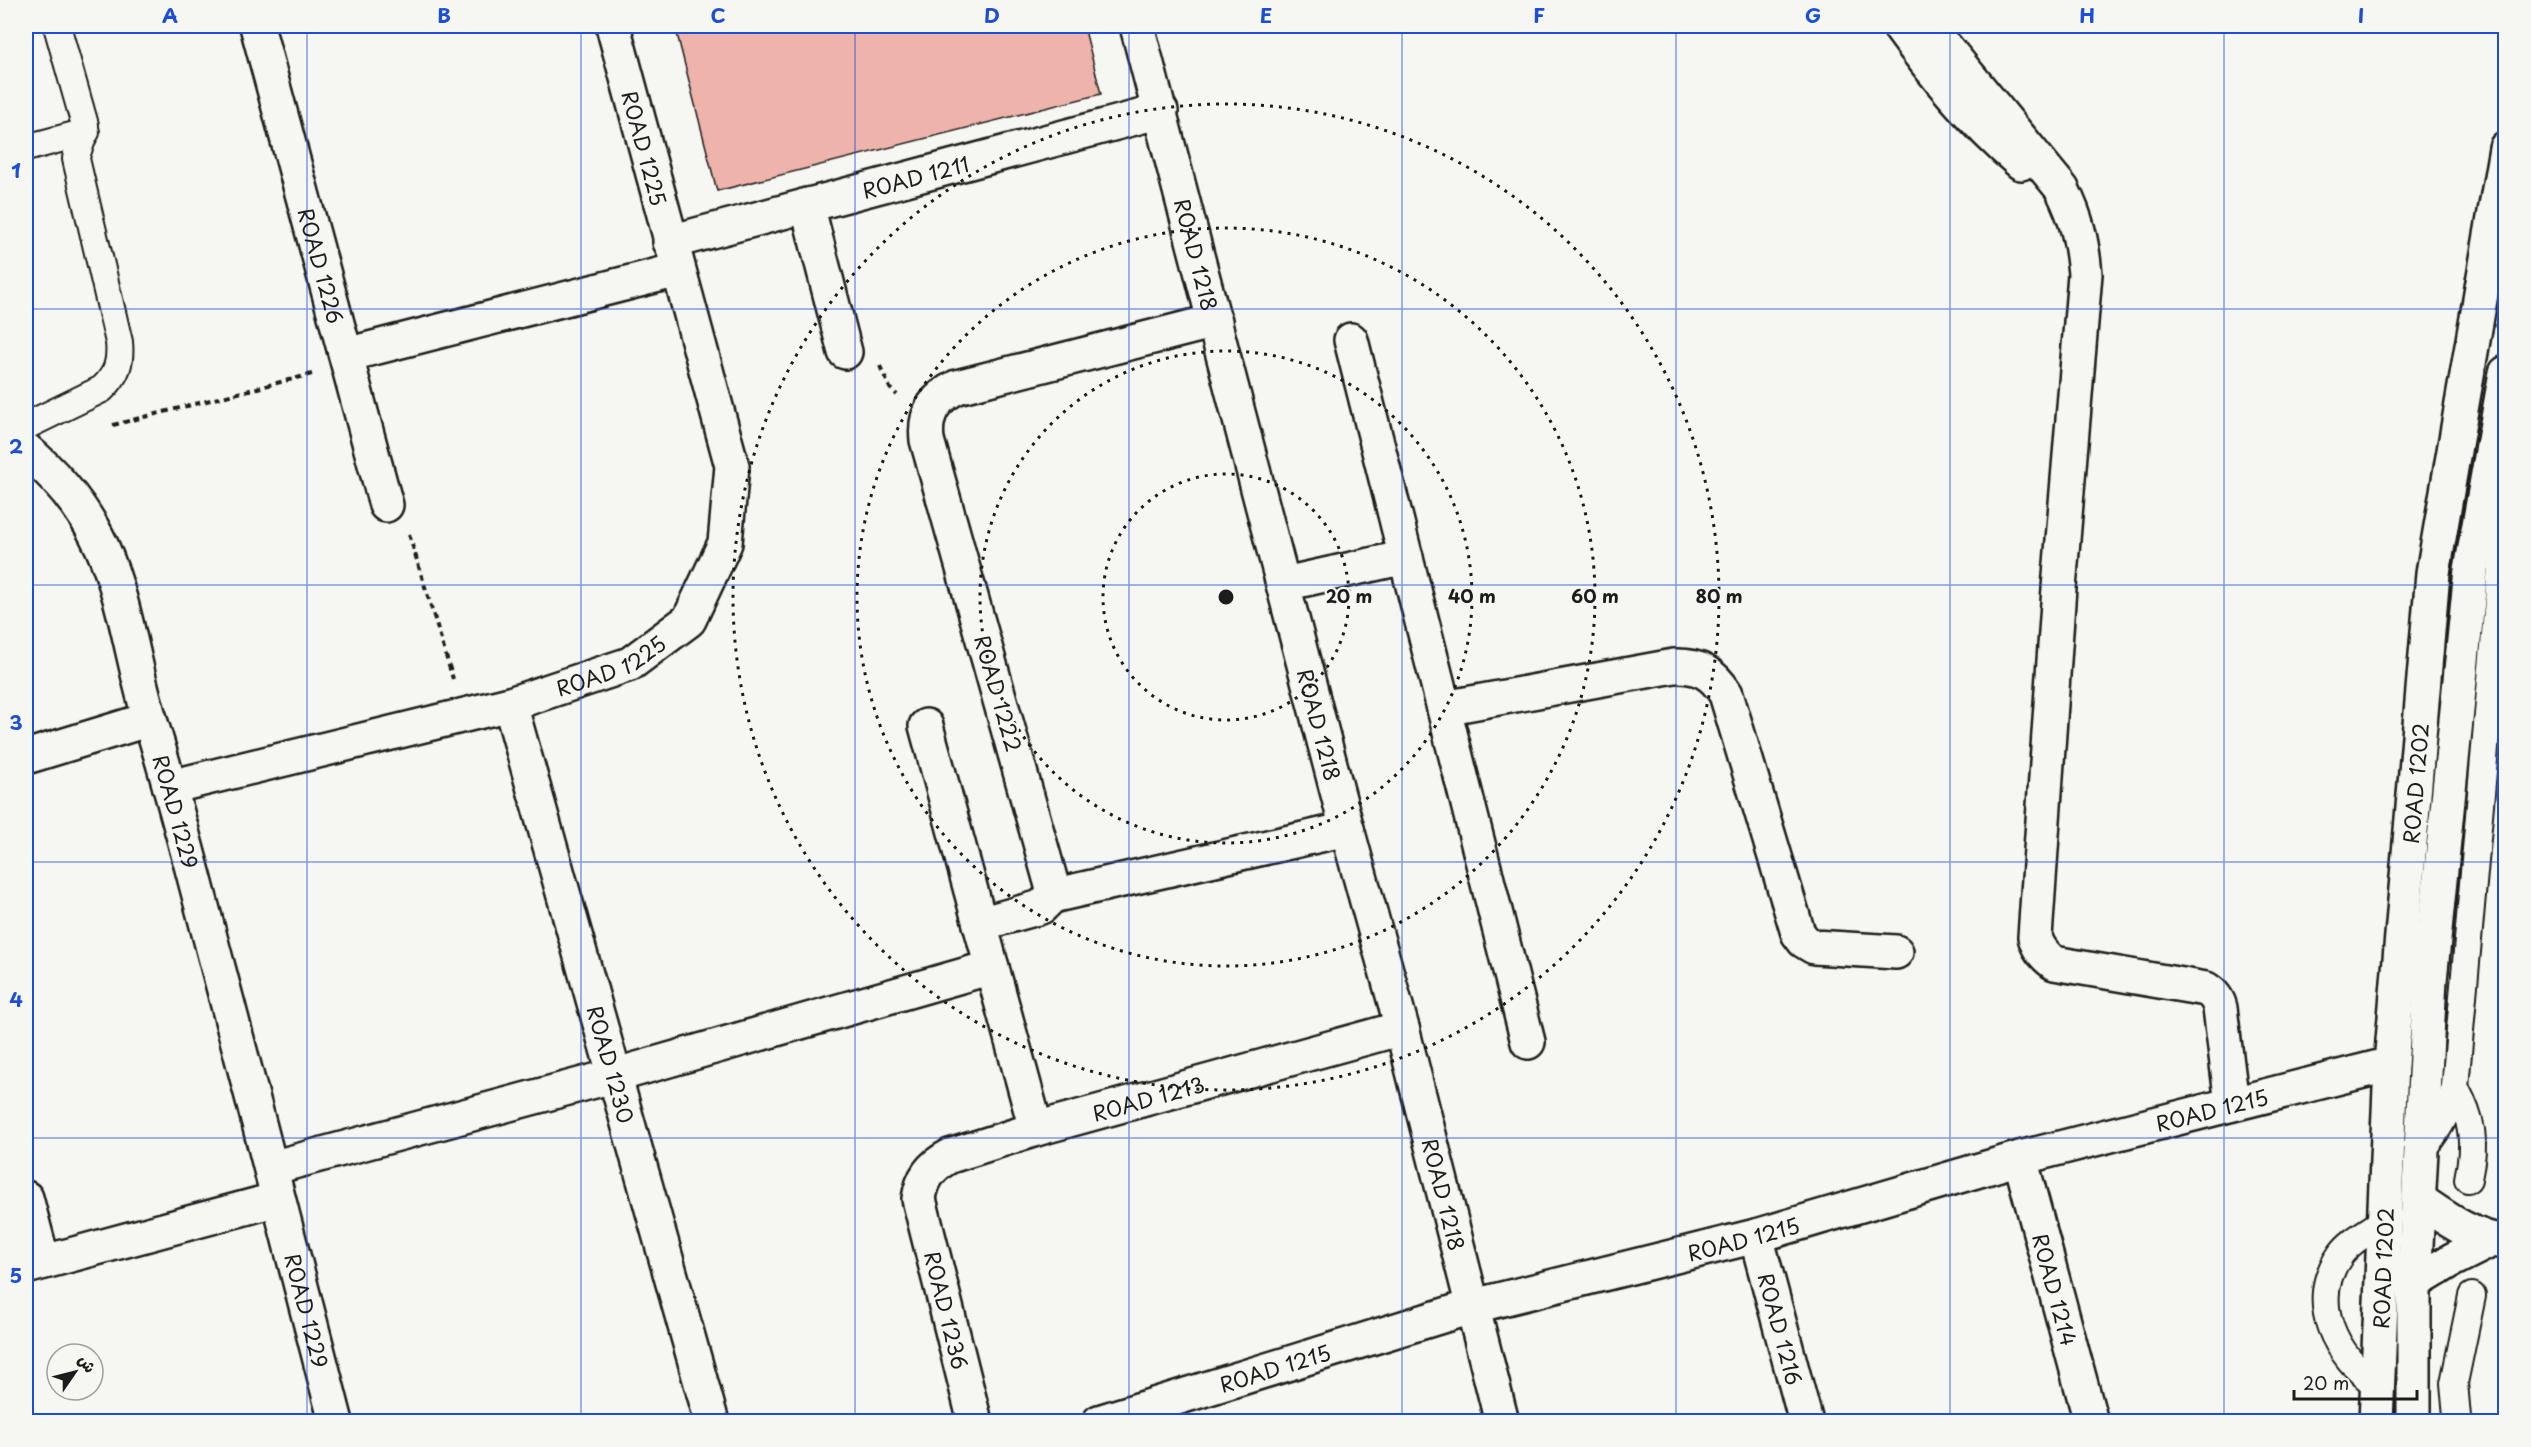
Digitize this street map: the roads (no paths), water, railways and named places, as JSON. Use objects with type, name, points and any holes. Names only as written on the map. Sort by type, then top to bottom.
[{"type":"street","name":"ROAD 1226","points":[[257,26],[386,505]]},
{"type":"street","name":"ROAD 1225","points":[[170,788],[510,704],[630,664],[689,620],[725,543],[732,466],[613,26]]},
{"type":"street","name":"ROAD 1218","points":[[1137,26],[1347,829],[1402,1028],[1502,1422]]},
{"type":"street","points":[[1899,26],[1944,85],[1983,130],[2021,163],[2062,189]]},
{"type":"street","points":[[1928,26],[2062,189],[2074,213],[2082,240],[2085,274],[2059,588],[2035,937],[2040,949],[2055,963],[2206,989],[2211,992],[2216,997],[2220,1008],[2232,1104]]},
{"type":"street","name":"ROAD 1211","points":[[674,256],[807,205],[1161,111]]},
{"type":"street","name":"ROAD 1202","points":[[2376,1422],[2391,1064],[2433,573],[2505,148]]},
{"type":"street","points":[[807,205],[844,352]]},
{"type":"street","points":[[347,360],[674,256]]},
{"type":"street","name":"ROAD 1222","points":[[1052,896],[1053,883],[927,440],[928,413],[935,401],[957,387],[1215,321]]},
{"type":"street","points":[[1351,340],[1528,1042]]},
{"type":"street","name":"ROAD 1202","points":[[2414,1422],[2414,1283],[2419,1200],[2419,1152],[2432,957],[2471,570],[2505,373]]},
{"type":"street","name":"ROAD 1229","points":[[26,450],[42,464],[73,499],[101,545],[118,591],[336,1422]]},
{"type":"street","points":[[1284,584],[1406,557]]},
{"type":"street","points":[[1444,708],[1674,666],[1689,665],[1701,669],[1717,679],[1726,694],[1801,937],[1814,947],[1896,952]]},
{"type":"street","name":"ROAD 1230","points":[[510,704],[711,1422]]},
{"type":"street","points":[[26,757],[150,720]]},
{"type":"street","points":[[926,726],[1036,1129]]},
{"type":"street","points":[[980,924],[1041,907],[1052,896],[1347,829]]},
{"type":"street","points":[[26,1198],[34,1264],[274,1183],[613,1076],[992,968]]},
{"type":"street","name":"ROAD 1213","points":[[919,1199],[921,1185],[927,1173],[938,1162],[950,1156],[1036,1129],[1402,1028]]},
{"type":"street","name":"ROAD 1215","points":[[1099,1422],[1473,1306],[1756,1236],[2019,1158],[2391,1064]]},
{"type":"street","name":"ROAD 1214","points":[[2019,1158],[2091,1422]]},
{"type":"street","name":"ROAD 1236","points":[[919,1199],[975,1422]]},
{"type":"street","points":[[2419,1200],[2454,1223],[2499,1241]]},
{"type":"street","name":"ROAD 1216","points":[[1756,1236],[1806,1422]]},
{"type":"street","points":[[2414,1283],[2452,1260],[2499,1241]]},
{"type":"lane","points":[[26,426],[102,390],[112,380],[118,368],[120,355],[119,342],[76,159],[76,152],[86,132],[57,26]]},
{"type":"lane","points":[[26,148],[86,132]]},
{"type":"lane","points":[[2419,1152],[2442,1123],[2455,1088],[2502,556],[2502,529],[2484,499]]},
{"type":"lane","points":[[2455,1088],[2466,1109],[2472,1131],[2473,1156],[2468,1179]]},
{"type":"lane","points":[[2378,1386],[2360,1373],[2345,1357],[2334,1338],[2328,1316],[2326,1293],[2332,1270],[2342,1252],[2386,1219]]},
{"type":"lane","points":[[2457,1419],[2454,1383],[2472,1296]]},
{"type":"lane","points":[[2413,1355],[2457,1419]]}]
